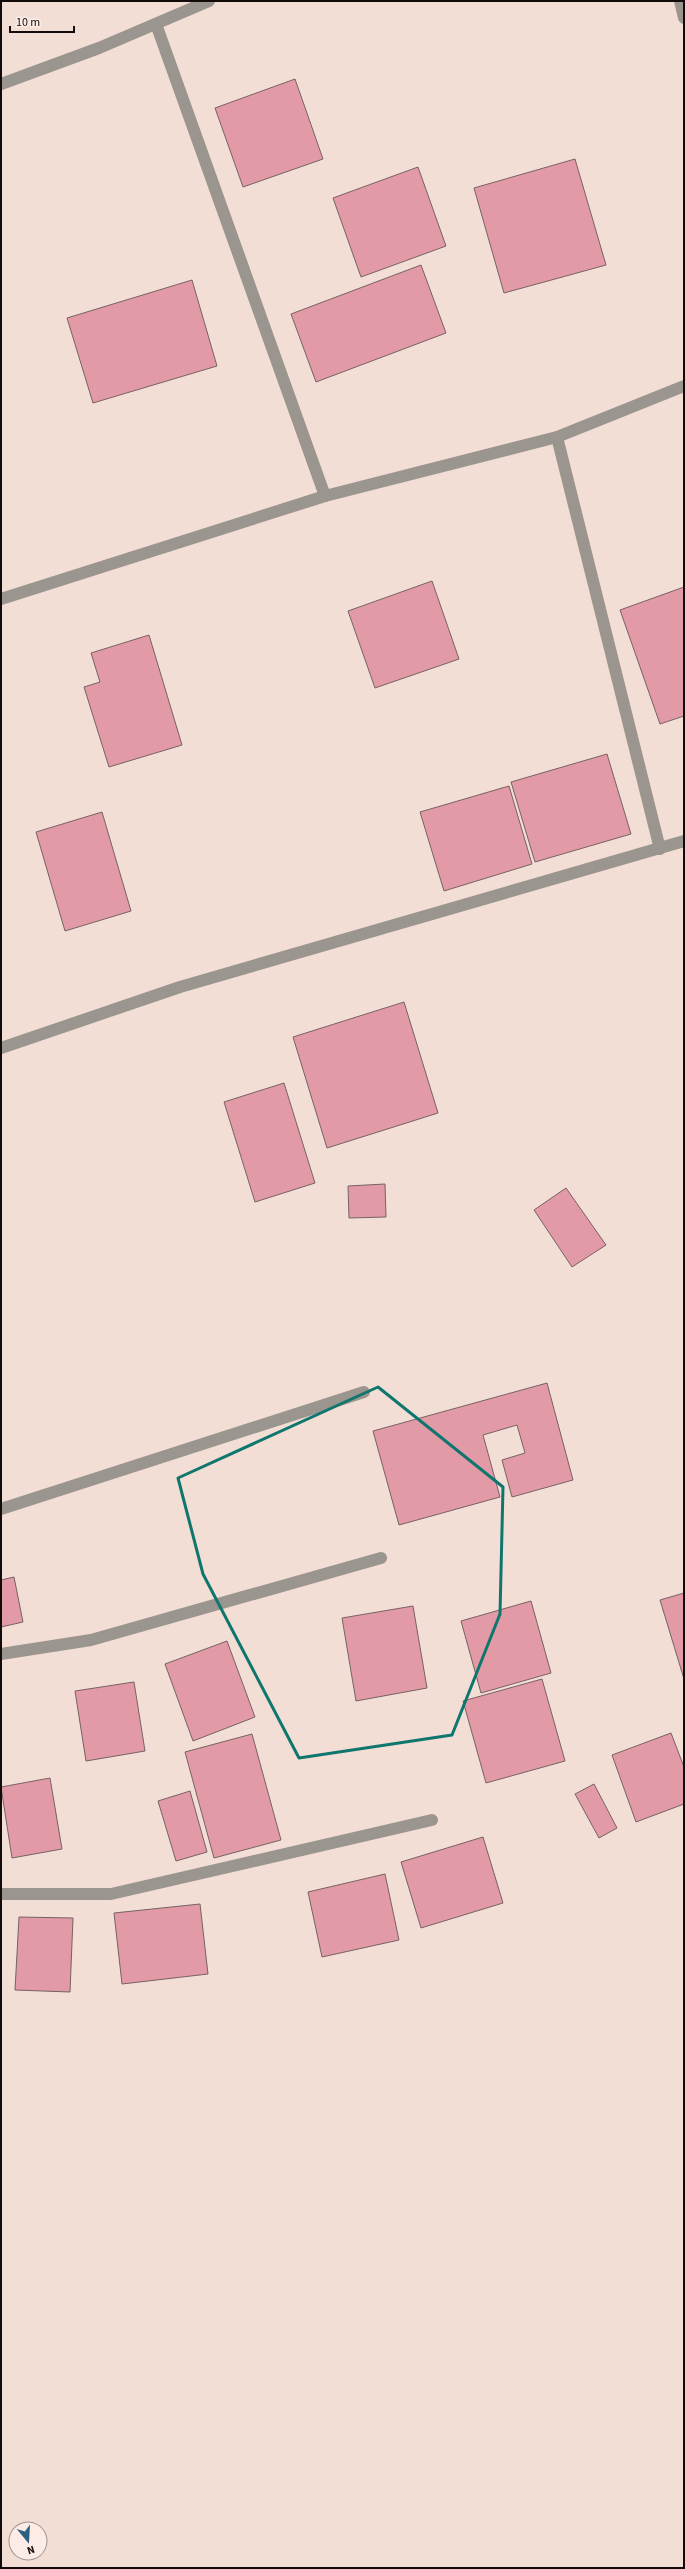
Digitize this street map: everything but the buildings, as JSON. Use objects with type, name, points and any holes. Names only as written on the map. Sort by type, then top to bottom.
[{"type":"street","points":[[1,84],[99,48],[209,1]]},
{"type":"street","points":[[680,1],[684,18]]},
{"type":"street","points":[[156,24],[325,496]]},
{"type":"street","points":[[1,599],[325,496],[557,437],[684,386]]},
{"type":"street","points":[[557,437],[660,849]]},
{"type":"street","points":[[1,1048],[180,987],[684,841]]},
{"type":"street","points":[[1,1509],[364,1392]]},
{"type":"street","points":[[1,1654],[91,1640],[381,1558]]},
{"type":"street","points":[[1,1894],[111,1894],[432,1820]]},
{"type":"highlighted area","points":[[378,1387],[503,1487],[500,1614],[452,1735],[299,1758],[203,1574],[178,1478]]}]
